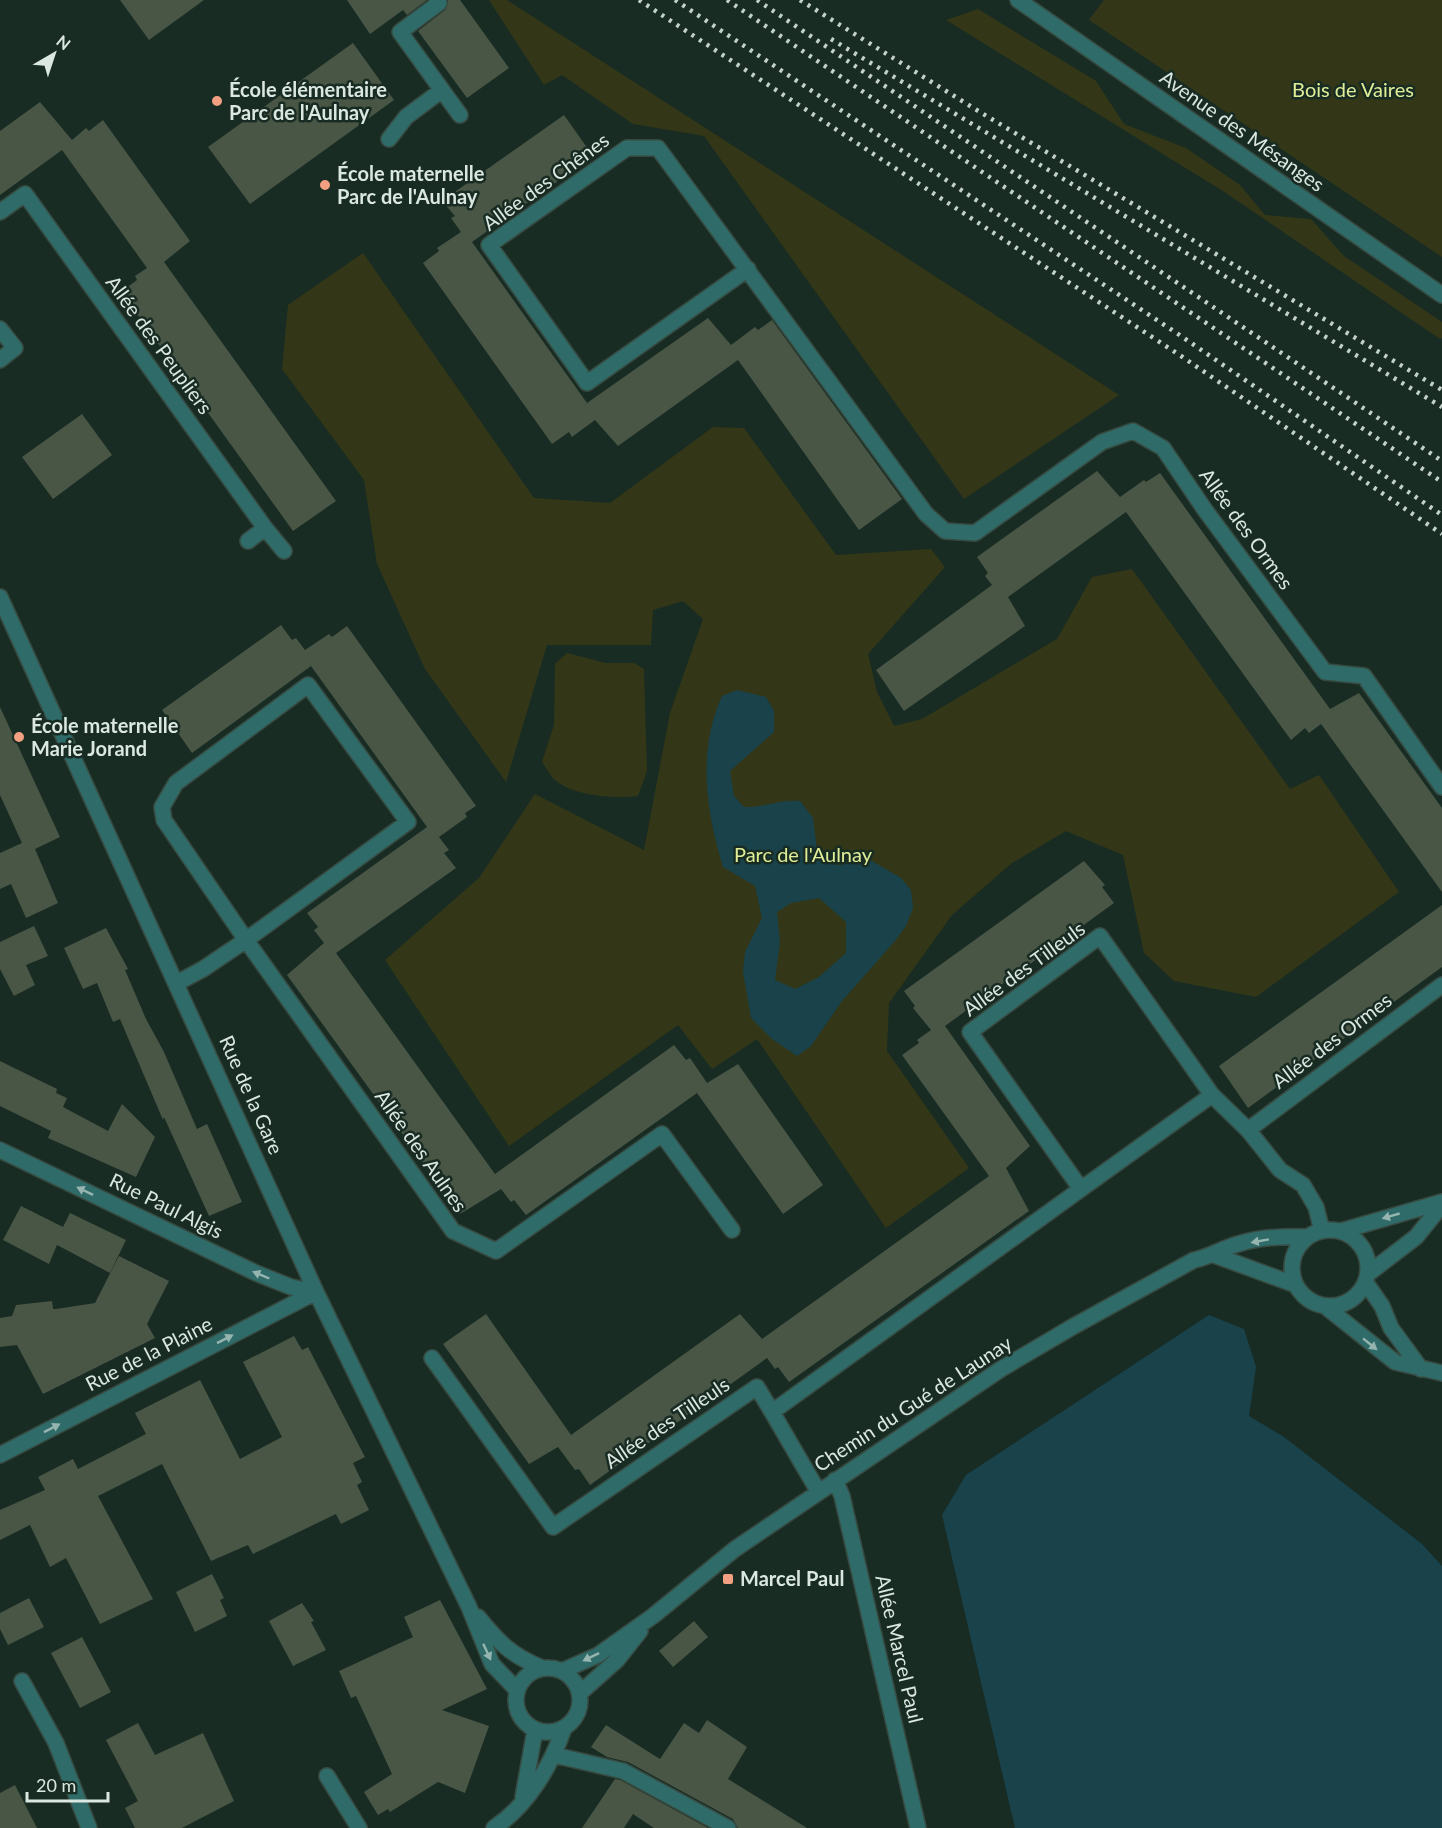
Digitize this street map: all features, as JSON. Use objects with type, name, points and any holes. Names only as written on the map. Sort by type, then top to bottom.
[{"type":"street","points":[[437,0],[439,3],[400,32],[460,115]]},
{"type":"street","name":"Avenue des Mésanges","points":[[1018,0],[1442,296]]},
{"type":"street","points":[[389,139],[406,117],[442,90]]},
{"type":"street","name":"Allée des Chênes","points":[[748,269],[587,383],[489,245],[627,148],[658,148],[748,269],[926,514],[945,531],[975,533]]},
{"type":"street","name":"Allée des Peupliers","points":[[0,212],[25,194],[265,528]]},
{"type":"street","points":[[0,329],[15,348],[0,360]]},
{"type":"street","name":"Allée des Ormes","points":[[975,533],[1102,442],[1133,431],[1163,448],[1205,510],[1325,672],[1364,676],[1442,787]]},
{"type":"street","points":[[248,541],[265,528],[285,551]]},
{"type":"street","name":"Rue de la Gare","points":[[0,597],[316,1292],[469,1607],[492,1664],[517,1690]]},
{"type":"street","name":"Allée des Aulnes","points":[[177,983],[203,969],[246,940],[408,822],[308,685],[176,783],[162,807],[164,820],[246,940],[453,1231],[496,1251],[662,1134],[732,1230]]},
{"type":"street","name":"Allée des Tilleuls","points":[[1081,1189],[970,1032],[1100,936],[1212,1095],[1248,1130],[1280,1170],[1303,1185],[1316,1207],[1322,1231]]},
{"type":"street","name":"Allée des Ormes","points":[[1248,1130],[1442,985]]},
{"type":"street","points":[[818,1491],[772,1412],[1212,1095]]},
{"type":"street","name":"Rue Paul Algis","points":[[0,1150],[256,1273],[291,1287],[316,1292]]},
{"type":"street","points":[[1296,1285],[1292,1273],[1293,1260],[1296,1251],[1307,1238],[1322,1231],[1341,1231],[1442,1203]]},
{"type":"street","points":[[1326,1307],[1346,1304],[1361,1292],[1367,1278],[1416,1237],[1442,1203]]},
{"type":"street","points":[[1341,1231],[1351,1236],[1365,1251],[1367,1278],[1391,1329],[1421,1369]]},
{"type":"street","name":"Chemin du Gué de Launay","points":[[562,1671],[598,1655],[653,1616],[735,1548],[1001,1369],[1074,1326],[1194,1260],[1214,1256],[1238,1244],[1281,1236],[1307,1238]]},
{"type":"street","points":[[1214,1256],[1296,1285],[1314,1303],[1326,1307],[1395,1362],[1442,1373]]},
{"type":"street","name":"Rue de la Plaine","points":[[0,1455],[316,1292]]},
{"type":"street","name":"Allée des Tilleuls","points":[[432,1358],[553,1527],[757,1387],[772,1412]]},
{"type":"street","name":"Allée Marcel Paul","points":[[835,1480],[842,1496],[918,1828]]},
{"type":"street","name":"Rue de la Gare","points":[[469,1607],[501,1645],[517,1657],[542,1668]]},
{"type":"street","name":"Chemin du Gué de Launay","points":[[580,1693],[617,1660],[653,1616]]},
{"type":"street","points":[[494,1828],[517,1809],[538,1782],[554,1755],[564,1728],[577,1713],[580,1693],[570,1676],[562,1671],[542,1668],[527,1675],[517,1690],[517,1709],[521,1717],[535,1730],[545,1732],[564,1728]]},
{"type":"street","points":[[22,1681],[56,1743],[89,1828]]},
{"type":"street","points":[[523,1799],[532,1761],[535,1730]]},
{"type":"street","points":[[554,1755],[623,1771],[728,1828]]},
{"type":"street","points":[[327,1776],[359,1828]]},
{"type":"green space","points":[[489,0],[507,0],[1119,395],[964,499],[704,136],[633,124],[562,75],[544,85]]},
{"type":"green space","name":"Bois de Vaires","points":[[1104,0],[1442,0],[1442,257],[1089,20]]},
{"type":"green space","points":[[978,9],[1096,81],[1124,124],[1186,148],[1240,185],[1265,215],[1311,219],[1344,256],[1442,322],[1442,338],[1440,339],[1226,193],[946,20]]},
{"type":"green space","name":"Parc de l'Aulnay","points":[[363,253],[534,498],[610,503],[713,427],[744,428],[836,555],[931,549],[945,567],[868,654],[877,692],[894,726],[922,719],[1057,639],[1092,577],[1132,569],[1290,789],[1319,775],[1399,892],[1256,997],[1174,981],[1144,953],[1123,855],[1066,831],[1012,863],[952,915],[889,1003],[887,1051],[969,1168],[886,1228],[757,1039],[712,1069],[678,1025],[509,1146],[385,960],[479,878],[535,794],[644,850],[670,713],[703,619],[683,601],[653,610],[651,645],[547,645],[506,782],[425,669],[377,564],[364,480],[282,369],[288,305]]},
{"type":"green space","points":[[567,653],[606,663],[634,663],[644,669],[647,771],[638,796],[607,797],[574,790],[556,781],[542,762],[554,725],[555,664]]},
{"type":"water","points":[[737,690],[766,697],[774,711],[774,732],[730,771],[734,796],[744,807],[800,801],[813,818],[817,850],[826,863],[839,865],[867,858],[901,878],[911,890],[913,908],[906,926],[842,1001],[811,1046],[797,1056],[772,1039],[751,1018],[743,972],[745,952],[762,918],[755,886],[723,867],[712,825],[707,782],[709,738],[722,696]],"holes":[[[819,898],[846,922],[846,953],[819,977],[795,989],[775,980],[780,942],[777,912],[791,903]]]},
{"type":"water","points":[[1209,1315],[1244,1329],[1256,1367],[1249,1416],[1284,1437],[1422,1544],[1442,1566],[1442,1828],[1015,1828],[942,1515],[966,1475]]},
{"type":"building","points":[[120,0],[204,0],[149,40]]},
{"type":"building","points":[[347,0],[427,0],[407,15],[403,10],[370,34]]},
{"type":"building","points":[[448,0],[460,0],[509,68],[467,98],[418,31],[445,10]]},
{"type":"building","points":[[353,43],[394,100],[250,204],[208,147]]},
{"type":"building","points":[[40,102],[72,140],[86,128],[89,131],[103,120],[190,241],[164,262],[336,501],[293,531],[121,292],[137,280],[135,276],[147,268],[62,150],[0,195],[0,131]]},
{"type":"building","points":[[564,115],[593,156],[472,242],[587,403],[708,318],[731,345],[755,327],[758,330],[772,320],[902,499],[859,530],[738,360],[618,446],[595,420],[572,437],[569,432],[552,444],[423,263],[439,251],[437,248],[461,232],[451,218],[455,216],[442,201]]},
{"type":"building","points":[[82,414],[112,455],[53,499],[22,457]]},
{"type":"building","points":[[1097,471],[1120,497],[1144,480],[1146,482],[1160,473],[1330,709],[1359,693],[1442,808],[1442,892],[1321,724],[1309,733],[1305,728],[1291,740],[1126,512],[1008,597],[1025,626],[904,711],[876,670],[992,585],[985,576],[988,573],[977,557]]},
{"type":"building","points":[[281,625],[292,640],[296,638],[305,650],[329,634],[332,637],[347,626],[476,806],[465,813],[467,817],[439,837],[449,850],[444,853],[456,868],[336,953],[495,1174],[674,1045],[686,1060],[690,1058],[707,1083],[738,1064],[823,1185],[783,1214],[697,1093],[526,1215],[514,1200],[511,1202],[501,1189],[460,1214],[287,975],[324,943],[314,930],[318,927],[307,913],[427,827],[311,666],[192,753],[162,710]]},
{"type":"building","points":[[0,707],[60,837],[35,849],[58,903],[26,918],[11,884],[0,889],[0,853],[22,843],[0,795]]},
{"type":"building","points":[[1084,861],[1105,885],[1102,887],[1114,903],[945,1026],[1030,1146],[1006,1168],[1029,1211],[789,1382],[778,1367],[775,1369],[767,1358],[590,1485],[579,1469],[575,1470],[558,1447],[529,1464],[443,1344],[486,1314],[571,1435],[740,1314],[762,1339],[989,1176],[902,1055],[919,1043],[917,1040],[931,1030],[913,1008],[915,1006],[904,991]]},
{"type":"building","points":[[1442,905],[1442,967],[1248,1108],[1219,1066]]},
{"type":"building","points":[[34,926],[48,956],[26,965],[35,985],[14,996],[0,969],[0,942]]},
{"type":"building","points":[[106,928],[128,969],[125,970],[146,1019],[164,1052],[197,1129],[207,1124],[242,1202],[209,1216],[164,1117],[163,1120],[120,1019],[113,1022],[97,983],[83,989],[64,948]]},
{"type":"building","points":[[0,1061],[57,1089],[56,1093],[67,1098],[63,1107],[108,1131],[122,1104],[155,1137],[136,1177],[48,1138],[51,1131],[0,1106]]},
{"type":"building","points":[[21,1206],[63,1227],[70,1213],[126,1240],[110,1273],[57,1245],[49,1264],[3,1240]]},
{"type":"building","points":[[119,1256],[169,1281],[147,1324],[155,1338],[43,1394],[17,1345],[0,1347],[0,1318],[12,1316],[16,1305],[52,1301],[53,1309],[56,1309],[95,1303]]},
{"type":"building","points":[[294,1336],[302,1350],[308,1347],[365,1457],[353,1463],[362,1482],[357,1485],[369,1510],[341,1524],[336,1514],[253,1554],[248,1545],[211,1561],[162,1464],[98,1496],[153,1599],[100,1624],[66,1558],[50,1567],[30,1525],[0,1540],[0,1510],[45,1490],[38,1477],[73,1459],[78,1469],[146,1434],[135,1413],[200,1380],[240,1459],[282,1437],[243,1362]]},
{"type":"building","points":[[212,1574],[224,1598],[220,1600],[227,1616],[195,1632],[176,1592]]},
{"type":"building","points":[[29,1598],[44,1627],[8,1645],[0,1629],[0,1613]]},
{"type":"building","points":[[440,1600],[487,1689],[442,1710],[489,1726],[465,1793],[438,1782],[390,1812],[388,1809],[378,1815],[364,1792],[392,1774],[356,1696],[351,1698],[339,1671],[413,1637],[404,1617]]},
{"type":"building","points":[[302,1603],[314,1621],[311,1622],[326,1650],[293,1666],[269,1621]]},
{"type":"building","points":[[694,1621],[708,1637],[673,1667],[659,1651]]},
{"type":"building","points":[[82,1637],[111,1692],[80,1708],[51,1653]]},
{"type":"building","points":[[707,1720],[747,1747],[728,1779],[807,1828],[738,1828],[733,1819],[628,1762],[607,1757],[591,1747],[606,1725],[660,1759],[684,1723],[699,1733]]},
{"type":"building","points":[[138,1723],[155,1755],[203,1733],[234,1801],[182,1828],[135,1828],[125,1808],[138,1801],[106,1740]]},
{"type":"building","points":[[615,1779],[708,1828],[654,1828],[633,1814],[624,1828],[582,1828]]},
{"type":"building","points":[[15,1785],[37,1828],[0,1828],[0,1793]]},
{"type":"railway","points":[[639,0],[1181,356],[1442,534]]},
{"type":"railway","points":[[675,0],[1178,334],[1442,515]]},
{"type":"railway","points":[[727,0],[1442,482]]},
{"type":"railway","points":[[757,0],[1442,461]]},
{"type":"railway","points":[[800,0],[975,109],[1442,390]]},
{"type":"railway","points":[[831,39],[1442,407]]},
{"type":"place","name":"École élémentaire Parc de l'Aulnay","points":[[217,101]]},
{"type":"place","name":"École maternelle Parc de l'Aulnay","points":[[325,185]]},
{"type":"place","name":"École maternelle Marie Jorand","points":[[19,737]]},
{"type":"place","name":"Marcel Paul","points":[[728,1579]]}]
